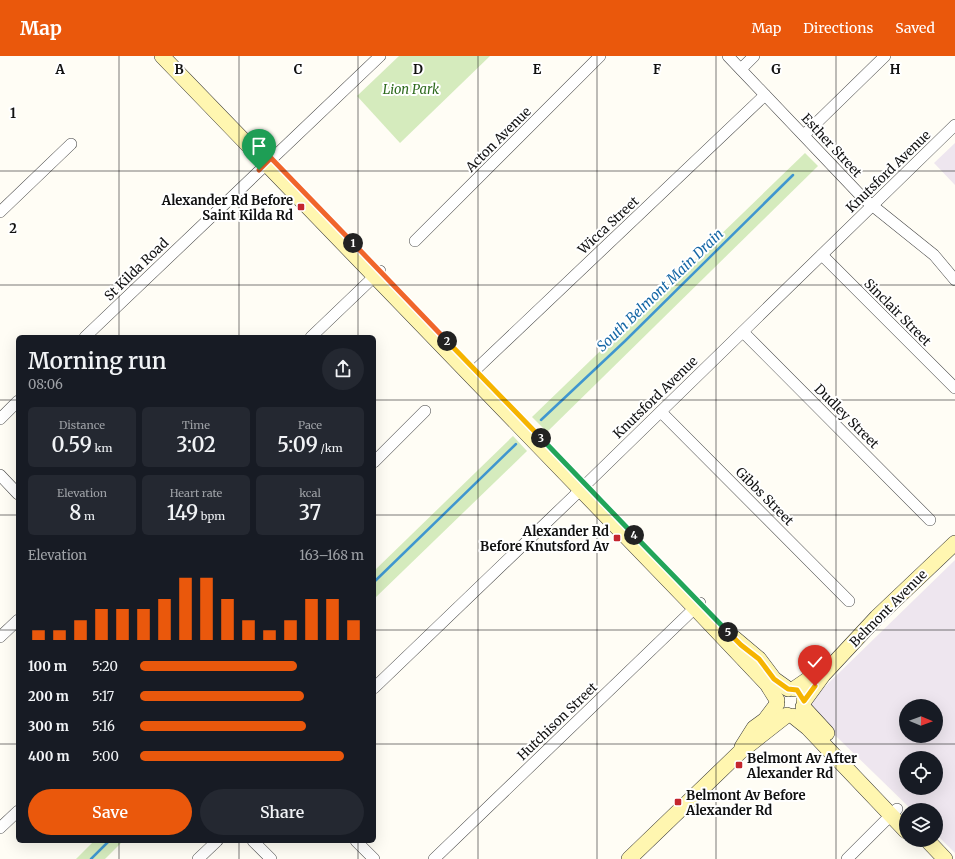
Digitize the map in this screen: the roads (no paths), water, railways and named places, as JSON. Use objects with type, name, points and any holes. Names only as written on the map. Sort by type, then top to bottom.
[{"type":"main road","points":[[162,56],[269,161]]},
{"type":"main road","points":[[172,56],[269,161],[582,487],[698,605],[741,645],[759,659],[774,679],[791,689]]},
{"type":"main road","name":"Belmont Avenue","points":[[629,859],[740,752],[790,707],[877,617],[955,543]]},
{"type":"main road","points":[[698,605],[763,680],[898,814]]},
{"type":"main road","name":"Belmont Avenue","points":[[790,707],[780,693],[791,689],[810,678],[823,674]]},
{"type":"main road","points":[[922,847],[934,859]]},
{"type":"main road","points":[[934,847],[945,859]]},
{"type":"street","name":"St Kilda Road","points":[[87,335],[380,56]]},
{"type":"street","name":"Acton Avenue","points":[[415,241],[600,56]]},
{"type":"street","name":"Esther Street","points":[[728,56],[872,206],[934,255],[955,280]]},
{"type":"street","points":[[741,69],[754,56]]},
{"type":"street","points":[[804,135],[885,56]]},
{"type":"street","name":"Wicca Street","points":[[473,373],[765,95]]},
{"type":"street","name":"Knutsford Avenue","points":[[376,686],[661,412],[955,125]]},
{"type":"street","points":[[0,212],[71,144]]},
{"type":"street","name":"Sinclair Street","points":[[822,255],[955,388]]},
{"type":"street","points":[[313,335],[377,274]]},
{"type":"street","name":"Dudley Street","points":[[743,332],[930,520]]},
{"type":"street","points":[[0,419],[16,403]]},
{"type":"street","points":[[376,460],[425,411]]},
{"type":"street","name":"Gibbs Street","points":[[661,412],[849,601]]},
{"type":"street","points":[[0,475],[16,492]]},
{"type":"street","name":"Hutchison Street","points":[[434,859],[698,605]]},
{"type":"street","points":[[0,637],[16,622]]},
{"type":"street","points":[[0,828],[16,813]]},
{"type":"street","points":[[847,859],[898,814]]},
{"type":"street","points":[[198,859],[215,843]]},
{"type":"street","points":[[255,843],[271,859]]},
{"type":"street","points":[[358,843],[374,859]]},
{"type":"waterway","name":"South Belmont Main Drain","points":[[541,420],[625,341],[793,175]]},
{"type":"waterway","name":"South Belmont Main Drain","points":[[376,580],[516,444]]},
{"type":"waterway","name":"South Belmont Main Drain","points":[[91,859],[107,843]]},
{"type":"place","name":"Alexander Rd Before Saint Kilda Rd","points":[[301,207]]},
{"type":"place","name":"Alexander Rd Before Knutsford Av","points":[[617,538]]},
{"type":"place","name":"Belmont Av After Alexander Rd","points":[[739,765]]},
{"type":"place","name":"Belmont Av Before Alexander Rd","points":[[678,802]]},
{"type":"park label","name":"Lion Park","points":[[411,89]]}]
